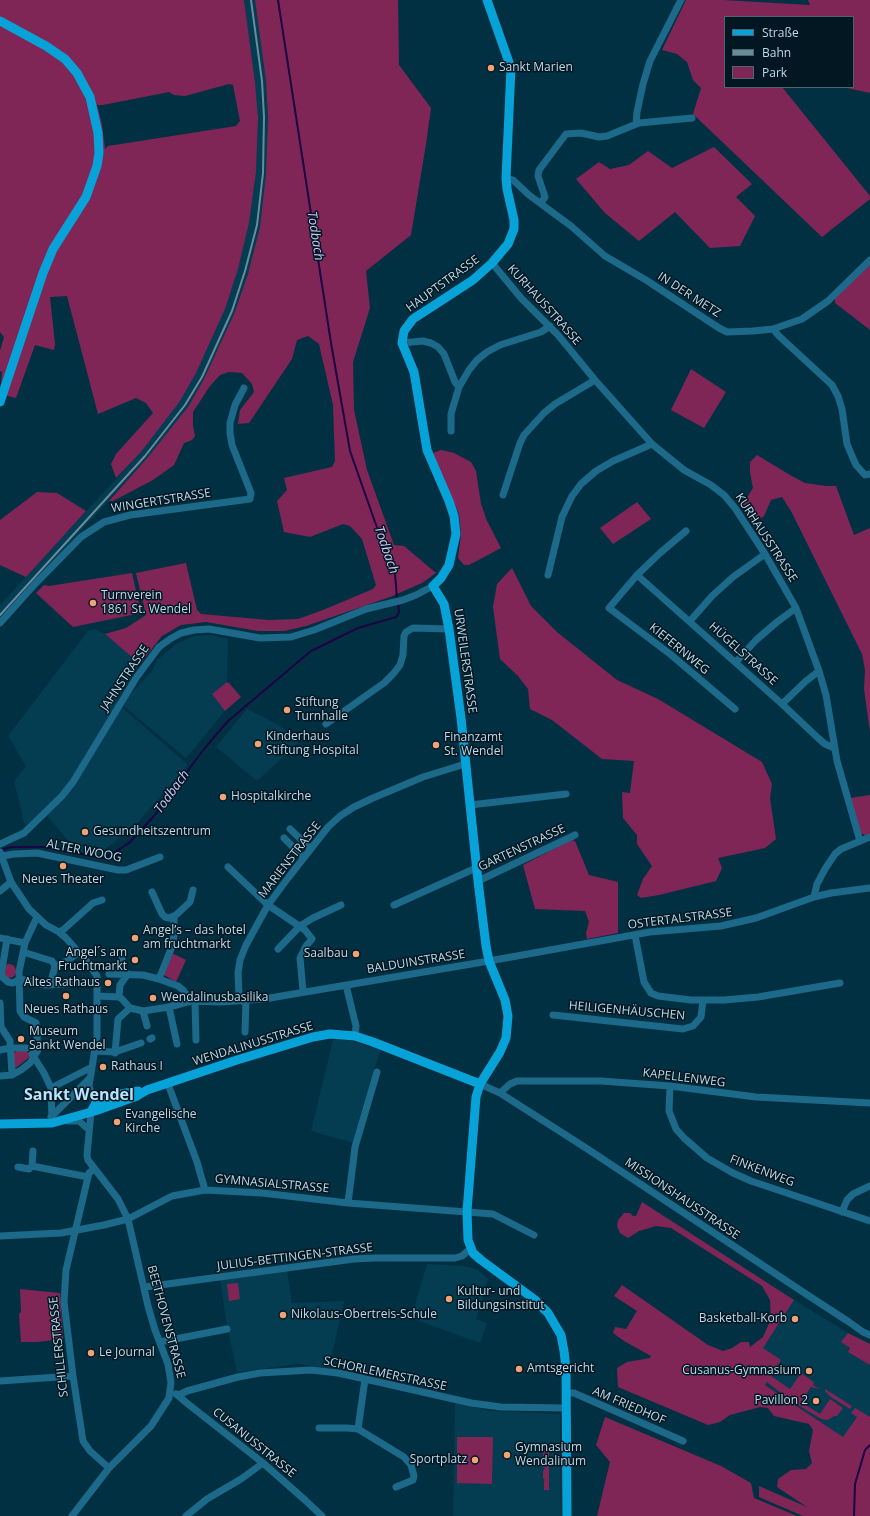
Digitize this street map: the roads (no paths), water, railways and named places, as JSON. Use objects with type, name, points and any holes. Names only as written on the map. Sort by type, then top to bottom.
[{"type":"main road","name":"HAUPTSTRASSE","points":[[402,343],[404,331],[413,319],[473,280],[492,263],[508,244],[514,229],[514,220],[506,178],[511,68],[487,0]]},
{"type":"main road","points":[[0,21],[65,58],[77,73],[90,97],[98,133],[99,153],[97,166],[86,197],[54,249],[43,273],[0,402]]},
{"type":"main road","points":[[402,343],[414,372],[427,450],[454,516],[456,534],[449,565],[441,578],[433,586]]},
{"type":"main road","name":"URWEILERSTRASSE","points":[[433,586],[444,604],[449,629],[476,868],[489,961],[507,1008],[508,1026],[506,1038],[500,1052],[480,1084],[474,1110],[467,1211],[467,1229],[470,1249]]},
{"type":"main road","name":"WENDALINUSSTRASSE","points":[[91,1112],[96,1103],[101,1100],[168,1084],[262,1052],[313,1037],[330,1034],[355,1036],[480,1084]]},
{"type":"main road","points":[[0,1124],[50,1121],[91,1112]]},
{"type":"main road","points":[[470,1249],[481,1260],[534,1299],[548,1313],[561,1335],[564,1351],[566,1393],[567,1516]]},
{"type":"street","points":[[636,124],[643,84],[650,61],[681,0]]},
{"type":"street","points":[[541,203],[545,197],[538,176],[539,170],[566,134],[581,133],[599,137],[607,136],[636,124],[692,118]]},
{"type":"street","name":"IN DER METZ","points":[[506,178],[513,180],[529,195],[571,226],[605,256],[646,280],[727,332],[773,329],[802,319],[822,307],[870,260]]},
{"type":"street","name":"KURHAUSSTRASSE","points":[[492,263],[521,298],[550,326],[595,380],[652,444],[684,470],[711,485],[724,495],[735,508],[765,554],[796,608],[819,670],[826,695],[834,748],[844,790],[860,841]]},
{"type":"street","points":[[451,431],[451,414],[459,387],[477,360],[487,352],[500,345],[541,332],[550,326]]},
{"type":"street","points":[[773,329],[832,385],[838,396],[842,409],[847,444],[852,456],[856,465],[865,475],[870,474]]},
{"type":"street","points":[[402,343],[422,341],[431,343],[438,347],[444,354],[459,387]]},
{"type":"street","points":[[503,495],[524,435],[536,420],[555,404],[595,380]]},
{"type":"street","name":"WINGERTSTRASSE","points":[[0,623],[35,584],[81,537],[104,522],[130,514],[250,499],[251,493],[232,445],[230,433],[230,423],[234,405],[244,388]]},
{"type":"street","points":[[548,575],[562,517],[572,496],[581,484],[596,471],[613,461],[652,444]]},
{"type":"street","points":[[637,575],[660,553],[686,532]]},
{"type":"street","points":[[690,621],[712,596],[734,576],[765,554]]},
{"type":"street","name":"KIEFERNWEG","points":[[637,575],[609,608],[670,654],[735,709]]},
{"type":"street","name":"HÜGELSTRASSE","points":[[637,575],[736,662],[818,738],[830,747],[834,748]]},
{"type":"street","name":"JAHNSTRASSE","points":[[0,844],[24,833],[62,796],[73,782],[136,678],[159,647],[170,639],[181,633],[209,629],[260,638],[291,638],[352,614],[403,600],[433,586]]},
{"type":"street","points":[[736,662],[756,640],[796,608]]},
{"type":"street","points":[[326,724],[384,683],[394,673],[400,665],[403,655],[404,636],[406,632],[413,628],[449,629]]},
{"type":"street","points":[[782,704],[819,670]]},
{"type":"street","name":"MARIENSTRASSE","points":[[245,1032],[244,1000],[239,996],[239,967],[242,952],[268,906],[310,848],[328,827],[340,816],[354,807],[423,777],[465,764]]},
{"type":"street","points":[[470,805],[566,794]]},
{"type":"street","points":[[290,829],[310,848]]},
{"type":"street","name":"GARTENSTRASSE","points":[[478,881],[575,835]]},
{"type":"street","points":[[814,897],[817,884],[830,859],[841,849],[870,837]]},
{"type":"street","points":[[284,838],[303,857]]},
{"type":"street","name":"ALTER WOOG","points":[[1,854],[37,853],[118,870],[126,870],[160,857]]},
{"type":"street","points":[[1,854],[11,882],[26,904],[37,917],[46,925],[59,932],[78,952],[98,981],[98,996],[95,1012],[97,1036],[89,1086],[93,1098]]},
{"type":"street","points":[[228,867],[268,906],[300,926],[312,939],[306,946],[300,958],[303,991]]},
{"type":"street","points":[[394,904],[476,868]]},
{"type":"street","points":[[0,890],[11,882]]},
{"type":"street","name":"OSTERTALSTRASSE","points":[[489,961],[668,930],[715,927],[740,923],[814,897],[831,893],[870,888]]},
{"type":"street","points":[[152,892],[162,914],[165,917],[174,917],[190,902],[193,890]]},
{"type":"street","points":[[59,932],[93,903],[102,900]]},
{"type":"street","points":[[278,948],[300,926],[341,905]]},
{"type":"street","points":[[0,1076],[12,1075],[21,1070],[38,1050],[36,1023],[28,1020],[20,1011],[19,972],[23,952],[21,943],[37,917]]},
{"type":"street","points":[[159,979],[173,940],[174,917]]},
{"type":"street","points":[[635,935],[644,982],[651,993],[658,996],[703,1000],[758,997],[840,983]]},
{"type":"street","points":[[21,943],[3,939],[1,976],[8,982],[13,983],[20,979],[50,985],[98,981]]},
{"type":"street","points":[[23,952],[52,961],[55,966],[50,985]]},
{"type":"street","points":[[55,966],[68,961],[78,952]]},
{"type":"street","points":[[98,996],[118,997],[120,986],[125,974],[122,958]]},
{"type":"street","name":"BALDUINSTRASSE","points":[[118,997],[122,999],[130,1008],[143,1011],[193,1002],[244,1000],[346,985],[489,961]]},
{"type":"street","points":[[109,974],[144,975],[170,982],[183,990],[193,1002],[196,1040]]},
{"type":"street","points":[[346,985],[356,1026],[355,1036]]},
{"type":"street","name":"HEILIGENHÄUSCHEN","points":[[553,1015],[683,1028],[693,1026],[701,1017],[703,1000]]},
{"type":"street","points":[[0,1003],[1,1027],[10,1041],[12,1075]]},
{"type":"street","points":[[169,1007],[177,1044]]},
{"type":"street","points":[[115,1053],[118,1019],[130,1008]]},
{"type":"street","points":[[143,1011],[147,1026]]},
{"type":"street","points":[[95,1051],[115,1053],[141,1043]]},
{"type":"street","points":[[0,1050],[10,1048],[26,1048]]},
{"type":"street","points":[[33,1056],[51,1088],[50,1121]]},
{"type":"street","points":[[51,1088],[92,1067]]},
{"type":"street","points":[[348,1202],[355,1147],[377,1072]]},
{"type":"street","points":[[50,1121],[90,1078]]},
{"type":"street","name":"KAPELLENWEG","points":[[500,1093],[510,1084],[525,1080],[601,1081],[670,1086],[756,1097],[870,1103]]},
{"type":"street","points":[[168,1084],[197,1162],[205,1190]]},
{"type":"street","name":"MISSIONSHAUSSTRASSE","points":[[480,1084],[500,1093],[586,1148],[863,1332],[870,1335]]},
{"type":"street","name":"FINKENWEG","points":[[670,1086],[669,1111],[676,1129],[689,1143],[707,1158],[733,1174],[751,1181],[870,1221]]},
{"type":"street","name":"BEETHOVENSTRASSE","points":[[72,1516],[109,1468],[151,1426],[165,1404],[171,1390],[170,1374],[155,1330],[128,1219],[124,1208],[118,1199],[89,1163],[87,1155],[88,1129],[91,1112]]},
{"type":"street","points":[[50,1121],[79,1121],[88,1129]]},
{"type":"street","points":[[32,1151],[32,1166]]},
{"type":"street","points":[[18,1167],[29,1169],[32,1166],[88,1177]]},
{"type":"street","name":"SCHILLERSTRASSE","points":[[94,1169],[89,1173],[66,1270],[64,1302],[72,1376],[83,1441],[90,1451],[109,1468]]},
{"type":"street","points":[[842,1212],[847,1200],[853,1194],[870,1186]]},
{"type":"street","name":"GYMNASIALSTRASSE","points":[[0,1236],[75,1231],[128,1219],[172,1196],[205,1190],[262,1193],[493,1214],[534,1235]]},
{"type":"street","name":"JULIUS-BETTINGEN-STRASSE","points":[[144,1287],[354,1259],[455,1258],[462,1256],[470,1249]]},
{"type":"street","points":[[160,1342],[227,1329]]},
{"type":"street","name":"SCHORLEMERSTRASSE","points":[[179,1395],[187,1391],[238,1377],[291,1370],[317,1371],[365,1379],[471,1403],[501,1407],[566,1408]]},
{"type":"street","points":[[0,1381],[72,1376]]},
{"type":"street","points":[[358,1429],[365,1379]]},
{"type":"street","name":"CUSANUSSTRASSE","points":[[171,1390],[262,1463],[322,1516]]},
{"type":"street","name":"AM FRIEDHOF","points":[[566,1393],[574,1394],[683,1441]]},
{"type":"street","points":[[319,1428],[358,1429],[404,1457],[411,1465],[414,1476],[413,1480],[396,1487]]},
{"type":"street","points":[[186,1516],[207,1499],[241,1479],[262,1463]]},
{"type":"waterway","name":"Todbach","points":[[278,0],[331,343],[350,451],[395,573],[397,599]]},
{"type":"waterway","name":"Todbach","points":[[1,850],[11,847],[45,847],[103,858],[110,855],[129,843],[154,816],[204,749],[228,721],[311,651],[358,628],[396,617],[399,612],[398,603]]},
{"type":"waterway","points":[[854,1516],[855,1484],[865,1450],[870,1445]]},
{"type":"railway","points":[[0,615],[145,456],[185,405],[202,377],[232,311],[245,271],[257,225],[263,173],[264,117],[262,81],[251,0]]},
{"type":"place","name":"Sankt Marien","points":[[491,68]]},
{"type":"place","name":"Turnverein 1861 St. Wendel","points":[[93,603]]},
{"type":"place","name":"Stiftung Turnhalle","points":[[287,710]]},
{"type":"place","name":"Kinderhaus Stiftung Hospital","points":[[258,744]]},
{"type":"place","name":"Finanzamt St. Wendel","points":[[436,745]]},
{"type":"place","name":"Hospitalkirche","points":[[223,797]]},
{"type":"place","name":"Gesundheitszentrum","points":[[85,832]]},
{"type":"place","name":"Neues Theater","points":[[63,866]]},
{"type":"place","name":"Angel’s – das hotel am fruchtmarkt","points":[[135,938]]},
{"type":"place","name":"Saalbau","points":[[356,954]]},
{"type":"place","name":"Angel´s am Fruchtmarkt","points":[[135,960]]},
{"type":"place","name":"Altes Rathaus","points":[[108,983]]},
{"type":"place","name":"Neues Rathaus","points":[[66,996]]},
{"type":"place","name":"Wendalinusbasilika","points":[[153,998]]},
{"type":"place","name":"Museum Sankt Wendel","points":[[21,1039]]},
{"type":"place","name":"Rathaus I","points":[[103,1067]]},
{"type":"place","name":"Evangelische Kirche","points":[[117,1122]]},
{"type":"place","name":"Kultur- und Bildungsinstitut","points":[[449,1299]]},
{"type":"place","name":"Nikolaus-Obertreis-Schule","points":[[283,1315]]},
{"type":"place","name":"Basketball-Korb","points":[[795,1319]]},
{"type":"place","name":"Le Journal","points":[[91,1353]]},
{"type":"place","name":"Amtsgericht","points":[[519,1369]]},
{"type":"place","name":"Cusanus-Gymnasium","points":[[809,1371]]},
{"type":"place","name":"Pavillon 2","points":[[816,1401]]},
{"type":"place","name":"Gymnasium Wendalinum","points":[[507,1455]]},
{"type":"place","name":"Sportplatz","points":[[475,1460]]},
{"type":"district","name":"Sankt Wendel","points":[[79,1095]]}]
